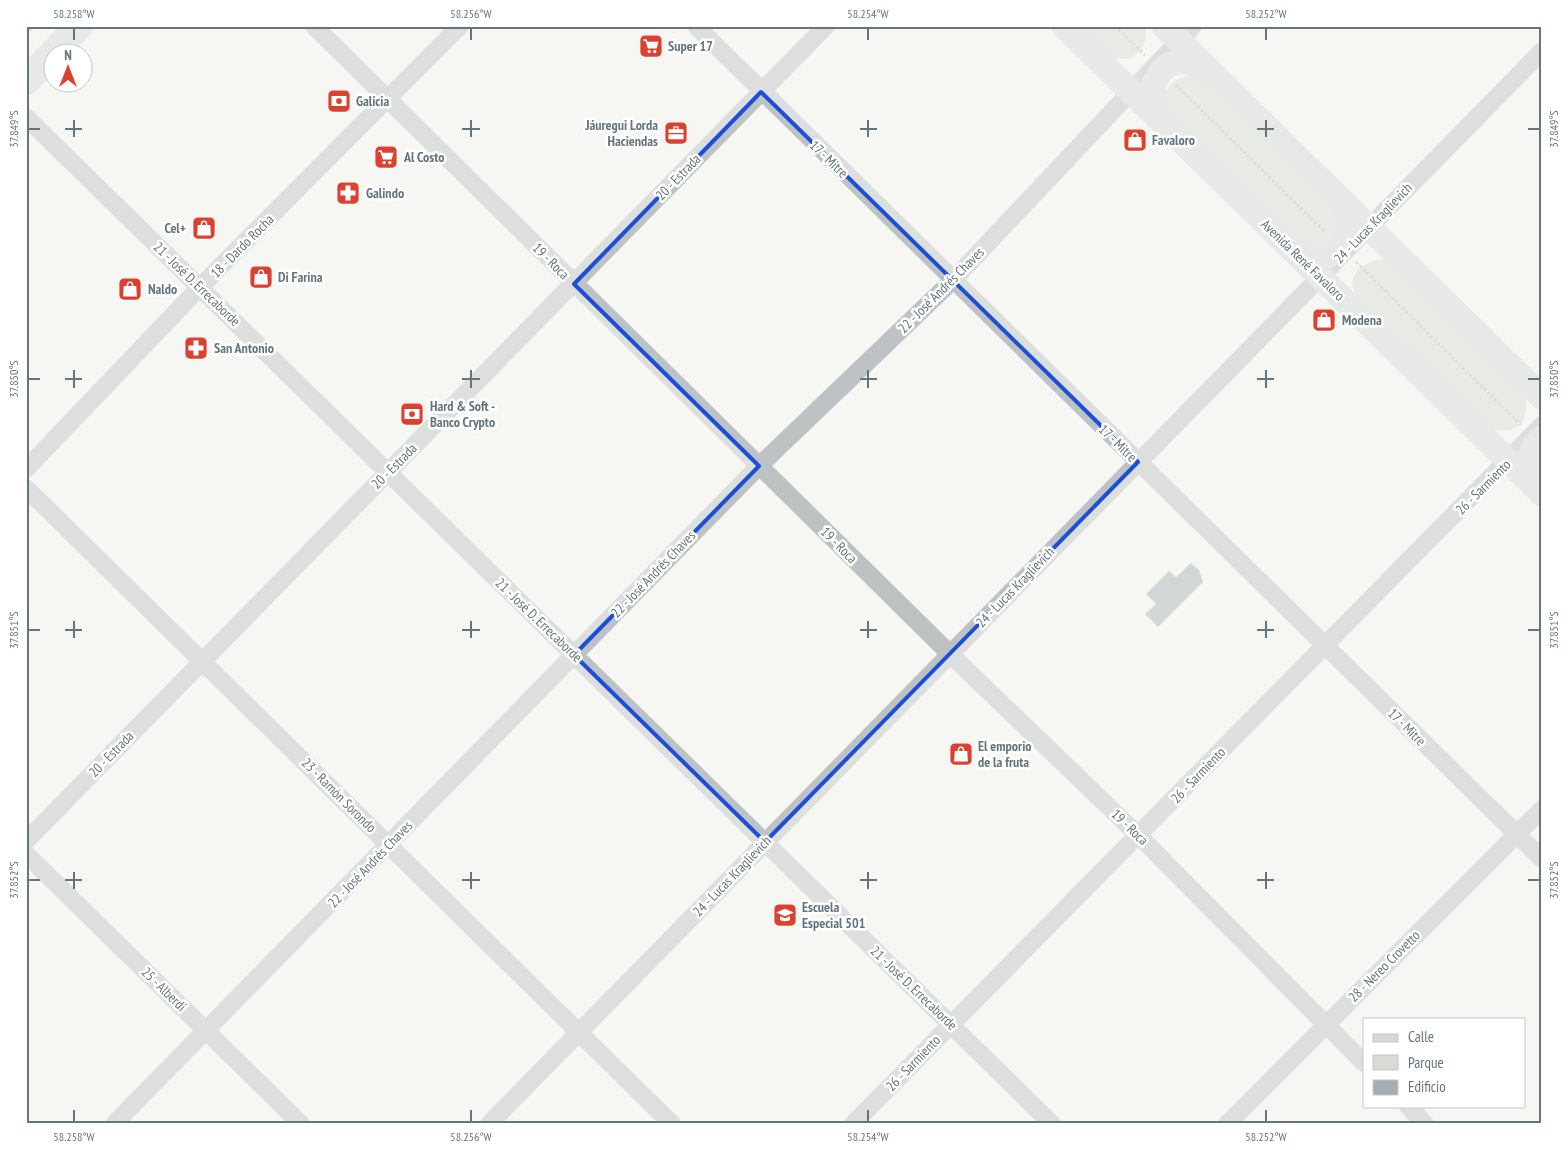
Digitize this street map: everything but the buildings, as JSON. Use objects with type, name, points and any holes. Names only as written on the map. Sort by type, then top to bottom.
[{"type":"main road","points":[[64,42],[79,26]]},
{"type":"main road","name":"Avenida René Favaloro","points":[[1064,26],[1540,492]]},
{"type":"main road","points":[[1179,31],[1207,68],[1542,397]]},
{"type":"main road","points":[[1159,119],[1154,99],[1153,84],[1159,68],[1173,62],[1189,62],[1207,68]]},
{"type":"main road","points":[[26,81],[42,64]]},
{"type":"main road","points":[[1290,248],[1312,256],[1328,256],[1342,249],[1348,233],[1347,218],[1341,200]]},
{"type":"main road","points":[[1539,433],[1538,441],[1530,455],[1531,470],[1540,492]]},
{"type":"street","name":"19 - Roca","points":[[314,26],[950,654],[1138,835],[1363,1063]]},
{"type":"street","name":"18 - Dardo Rocha","points":[[26,469],[200,288],[460,26]]},
{"type":"street","name":"17 - Mitre","points":[[696,26],[1542,859]]},
{"type":"street","name":"20 - Estrada","points":[[26,840],[826,26]]},
{"type":"street","name":"22 - José Andrés Chaves","points":[[114,1124],[760,466],[952,280],[1131,92],[1159,68],[1179,31]]},
{"type":"street","name":"24 - Lucas Kraglievich","points":[[489,1124],[1320,277],[1342,249],[1369,227],[1542,51]]},
{"type":"street","name":"21 - José D. Errecaborde","points":[[26,117],[1052,1124]]},
{"type":"street","name":"26 - Sarmiento","points":[[853,1124],[1324,646],[1508,461],[1539,433]]},
{"type":"street","name":"23 - Ramón Sorondo","points":[[26,488],[672,1124]]},
{"type":"street","name":"28 - Nereo Crovetto","points":[[1227,1124],[1542,809]]},
{"type":"street","name":"25 - Alberdi","points":[[26,854],[301,1124]]},
{"type":"street","points":[[1410,1108],[1425,1124]]},
{"type":"path","points":[[26,34],[34,26]]},
{"type":"path","points":[[1115,26],[1342,249],[1539,433]]},
{"type":"highlighted area","points":[[761,92],[1138,462],[765,842],[574,655],[759,466],[574,284]]},
{"type":"green space","points":[[1079,26],[1145,26],[1146,37],[1144,45],[1130,59],[1112,58]]},
{"type":"green space","points":[[1193,75],[1204,79],[1335,208],[1336,233],[1328,241],[1317,245],[1302,245],[1169,115],[1165,93],[1176,80]]},
{"type":"green space","points":[[1382,259],[1394,263],[1525,392],[1526,410],[1520,425],[1509,430],[1492,429],[1359,299],[1353,288],[1354,276],[1366,264]]},
{"type":"place","name":"Super 17","points":[[651,46]]},
{"type":"place","name":"Galicia","points":[[339,101]]},
{"type":"place","name":"Jáuregui Lorda Haciendas","points":[[676,133]]},
{"type":"place","name":"Favaloro","points":[[1135,140]]},
{"type":"place","name":"Al Costo","points":[[386,157]]},
{"type":"place","name":"Galindo","points":[[348,193]]},
{"type":"place","name":"Cel+","points":[[204,228]]},
{"type":"place","name":"Di Farina","points":[[261,277]]},
{"type":"place","name":"Naldo","points":[[130,289]]},
{"type":"place","name":"Modena","points":[[1324,320]]},
{"type":"place","name":"San Antonio","points":[[196,348]]},
{"type":"place","name":"Hard & Soft - Banco Crypto","points":[[412,414]]},
{"type":"place","name":"El emporio de la fruta","points":[[961,754]]},
{"type":"place","name":"Escuela Especial 501","points":[[785,915]]}]
